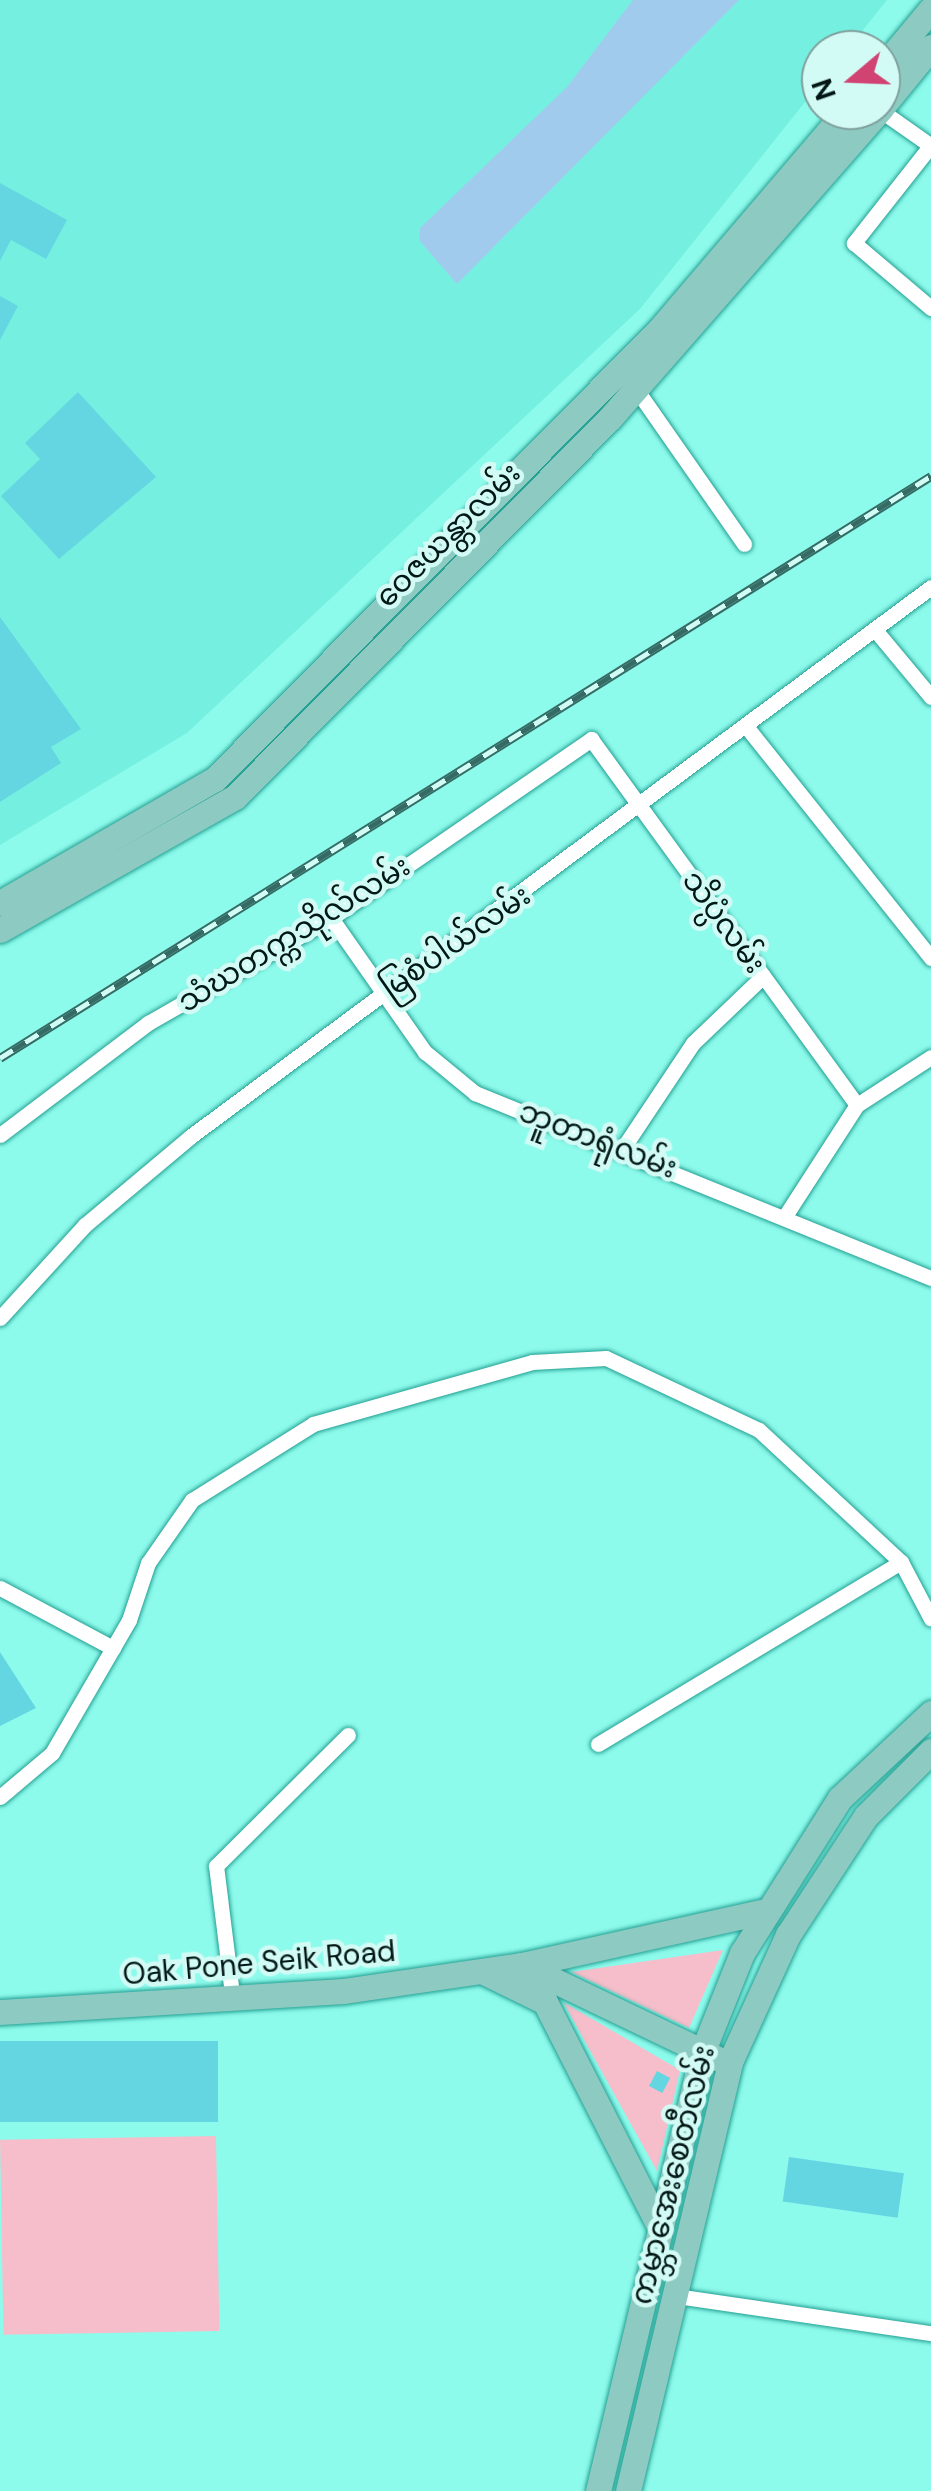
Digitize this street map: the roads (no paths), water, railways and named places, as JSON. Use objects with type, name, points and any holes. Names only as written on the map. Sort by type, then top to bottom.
[{"type":"main road","points":[[901,46],[931,9]]},
{"type":"main road","name":"ဝေဇယန္တာလမ်း","points":[[901,83],[931,47]]},
{"type":"main road","name":"ဝေဇယန္တာလမ်း","points":[[0,903],[215,779],[659,330],[830,130]]},
{"type":"main road","name":"ဝေဇယန္တာလမ်း","points":[[0,930],[234,797],[636,389],[862,130]]},
{"type":"main road","points":[[761,1912],[840,1798],[931,1712]]},
{"type":"main road","name":"ကမ္ဘာအေးစေတီလမ်း","points":[[628,2491],[730,2062],[788,1935],[866,1816],[931,1751]]},
{"type":"main road","name":"Oak Pone Seik Road","points":[[0,2012],[233,2002],[481,1971],[761,1912]]},
{"type":"main road","name":"ကမ္ဘာအေးစေတီလမ်း","points":[[598,2491],[658,2224],[702,2053],[761,1912]]},
{"type":"main road","points":[[522,1965],[702,2053],[730,2062]]},
{"type":"main road","points":[[481,1971],[545,2002],[658,2224]]},
{"type":"main road","points":[[618,2408],[647,2416]]},
{"type":"street","points":[[901,124],[931,146],[854,244],[925,303],[931,285]]},
{"type":"street","points":[[636,389],[744,544]]},
{"type":"street","name":"မြစံပါယ်လမ်း","points":[[0,1318],[105,1208],[383,994],[642,810],[931,587]]},
{"type":"street","points":[[876,630],[931,697]]},
{"type":"street","points":[[748,730],[931,958]]},
{"type":"street","name":"သိပ္ပံလမ်း","points":[[592,739],[856,1105]]},
{"type":"street","name":"သံဃတက္ကသိုလ်လမ်း","points":[[0,1134],[148,1024],[331,918],[592,739]]},
{"type":"street","name":"ဘူတာရုံလမ်း","points":[[331,918],[426,1052],[475,1093],[787,1213],[931,1278]]},
{"type":"street","points":[[623,1148],[693,1043],[763,976]]},
{"type":"street","points":[[787,1213],[856,1105],[931,1058]]},
{"type":"street","points":[[0,1797],[52,1754],[113,1648],[148,1563],[192,1500],[313,1424],[418,1388],[570,1356],[606,1358],[760,1430],[901,1562],[931,1619]]},
{"type":"street","points":[[598,1744],[901,1562]]},
{"type":"street","points":[[0,1588],[113,1648]]},
{"type":"street","points":[[233,2002],[216,1866],[348,1735]]},
{"type":"street","points":[[676,2296],[931,2333]]},
{"type":"water","points":[[633,0],[739,0],[457,284],[419,240],[420,228],[567,87]]},
{"type":"railway","points":[[0,1058],[931,476]]}]
